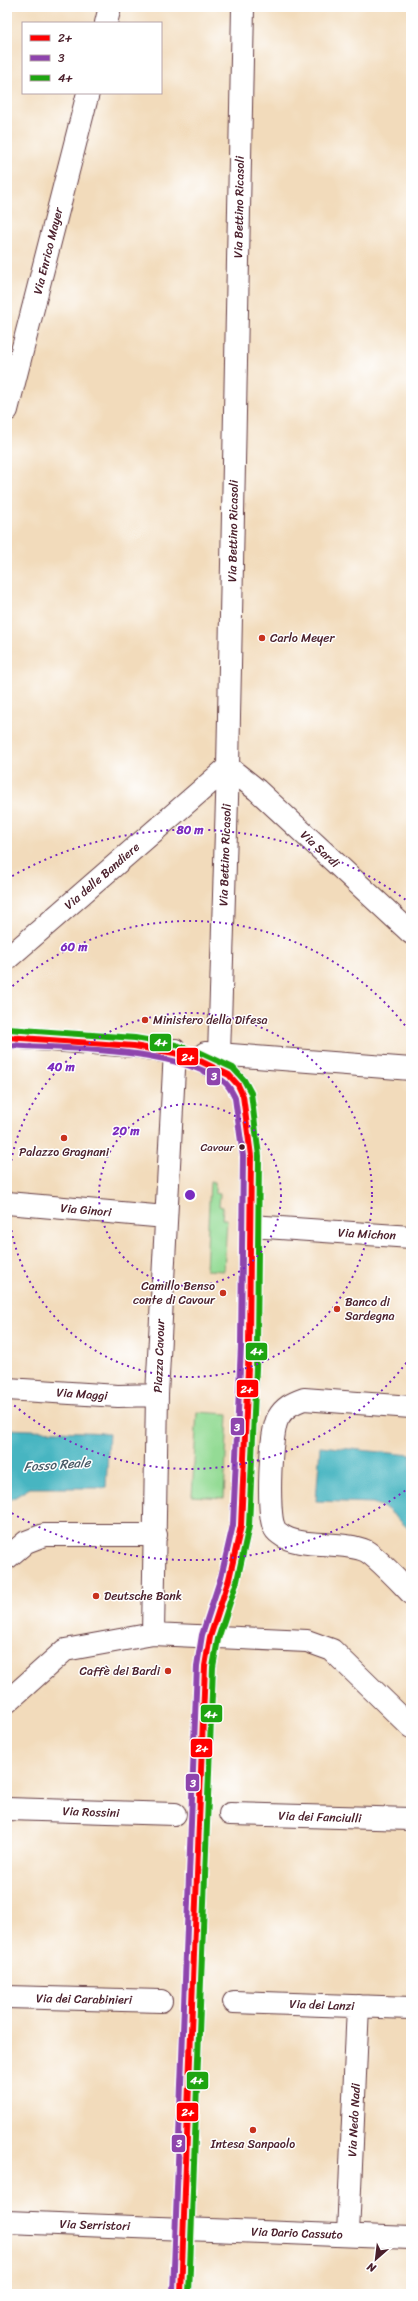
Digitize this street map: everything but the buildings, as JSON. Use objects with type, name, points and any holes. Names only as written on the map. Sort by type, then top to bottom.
[{"type":"street","points":[[106,22],[110,7]]},
{"type":"street","name":"Via Bettino Ricasoli","points":[[219,1054],[228,767],[243,7]]},
{"type":"street","name":"Via Enrico Mayer","points":[[7,410],[88,94]]},
{"type":"street","name":"Via Sardi","points":[[228,767],[258,790],[411,933]]},
{"type":"street","name":"Via delle Bandiere","points":[[7,959],[197,792],[228,767]]},
{"type":"street","points":[[7,1037],[134,1046],[175,1052],[411,1069]]},
{"type":"street","points":[[175,1052],[196,1059],[229,1075],[238,1085],[246,1110],[251,1156],[251,1226],[245,1432],[239,1542],[229,1579],[210,1637],[205,1666],[182,2228],[181,2294]]},
{"type":"street","name":"Piazza Cavour","points":[[154,1634],[158,1430],[157,1396],[175,1052]]},
{"type":"street","name":"Via Ginori","points":[[7,1203],[166,1217]]},
{"type":"street","name":"Via Michon","points":[[251,1226],[411,1237]]},
{"type":"street","name":"Via Maggi","points":[[7,1389],[113,1396],[157,1396]]},
{"type":"street","points":[[411,1407],[304,1399],[283,1410],[277,1420],[273,1433],[270,1501],[273,1523],[276,1531],[288,1538],[357,1548],[367,1552],[411,1593]]},
{"type":"street","points":[[7,1558],[26,1542],[44,1535],[156,1535]]},
{"type":"street","points":[[7,1702],[64,1650],[154,1634],[307,1641],[332,1650],[411,1727]]},
{"type":"street","name":"Via Rossini","points":[[7,1809],[175,1814]]},
{"type":"street","name":"Via dei Fanciulli","points":[[230,1814],[411,1819]]},
{"type":"street","name":"Via dei Carabinieri","points":[[7,1997],[161,2001]]},
{"type":"street","name":"Via dei Lanzi","points":[[234,2002],[411,2008]]},
{"type":"street","name":"Via Nedo Nadi","points":[[348,2234],[358,2006]]},
{"type":"street","name":"Via Serristori","points":[[7,2222],[182,2228]]},
{"type":"street","name":"Via Dario Cassuto","points":[[182,2228],[348,2234],[411,2238]]},
{"type":"green space","points":[[210,1181],[215,1182],[215,1193],[220,1194],[219,1206],[223,1207],[222,1219],[227,1219],[224,1271],[206,1270]]},
{"type":"green space","points":[[197,1412],[228,1414],[224,1498],[192,1496]]},
{"type":"water","name":"Fosso Reale","points":[[7,1429],[109,1433],[106,1488],[30,1488],[7,1502]]},
{"type":"water","points":[[320,1446],[411,1455],[411,1531],[387,1509],[373,1503],[316,1501]]},
{"type":"transit line","name":"4+","points":[[8,1029],[135,1038],[176,1045],[199,1052],[233,1068],[244,1080],[251,1093],[259,1156],[257,1345],[249,1526],[237,1581],[218,1639],[213,1667],[189,2294]]},
{"type":"transit line","name":"2+","points":[[7,1037],[134,1046],[174,1053],[196,1059],[229,1075],[238,1085],[243,1096],[251,1156],[249,1345],[241,1526],[229,1579],[210,1637],[205,1666],[181,2294]]},
{"type":"transit line","name":"3","points":[[7,1045],[118,1052],[176,1062],[201,1070],[223,1081],[235,1098],[243,1156],[241,1345],[233,1525],[221,1577],[202,1635],[197,1666],[173,2294]]},
{"type":"place","name":"Carlo Meyer","points":[[262,638]]},
{"type":"place","name":"Ministero della Difesa","points":[[145,1020]]},
{"type":"place","name":"Palazzo Gragnani","points":[[64,1138]]},
{"type":"place","name":"Cavour","points":[[242,1147]]},
{"type":"place","name":"Camillo Benso conte di Cavour","points":[[223,1293]]},
{"type":"place","name":"Banco di Sardegna","points":[[337,1309]]},
{"type":"place","name":"Deutsche Bank","points":[[96,1596]]},
{"type":"place","name":"Caffè dei Bardi","points":[[168,1671]]},
{"type":"place","name":"Intesa Sanpaolo","points":[[253,2130]]}]
